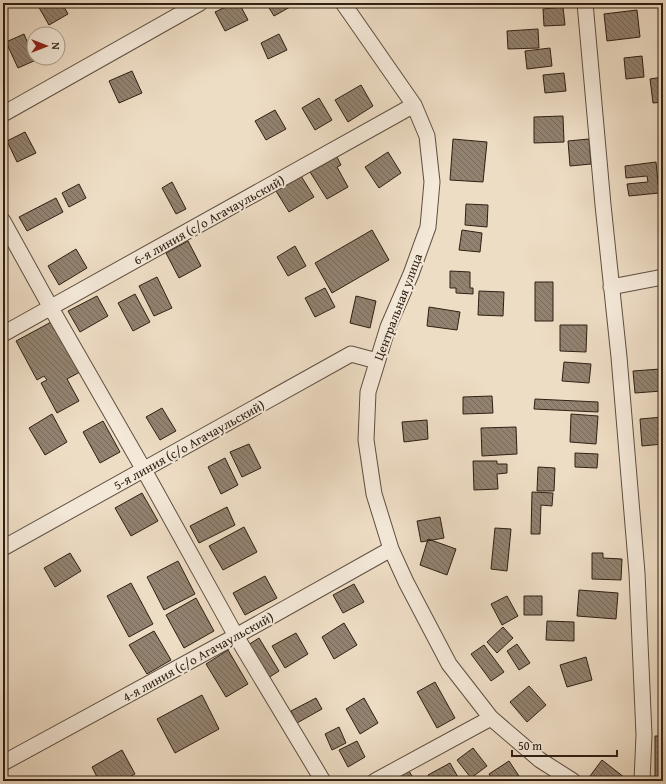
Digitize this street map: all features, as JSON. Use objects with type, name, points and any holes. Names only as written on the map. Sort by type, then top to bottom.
[{"type":"street","points":[[3,114],[200,3]]},
{"type":"street","name":"Центральная улица","points":[[343,3],[414,105],[427,136],[432,182],[428,227],[411,274],[388,327],[368,392],[366,440],[374,494],[391,549],[406,582],[449,664],[491,718],[540,760],[573,781]]},
{"type":"street","points":[[584,3],[619,365],[637,573],[644,735],[642,781]]},
{"type":"street","name":"6-я линия (с/о Агачаульский)","points":[[3,334],[414,105]]},
{"type":"street","points":[[3,221],[236,636],[323,781]]},
{"type":"street","points":[[611,287],[663,278]]},
{"type":"street","name":"5-я линия (с/о Агачаульский)","points":[[3,548],[352,354],[377,361]]},
{"type":"street","name":"4-я линия (с/о Агачаульский)","points":[[3,763],[236,636],[391,549]]},
{"type":"street","points":[[375,781],[491,718]]},
{"type":"building","points":[[62,3],[68,14],[49,25],[37,4]]},
{"type":"building","points":[[234,3],[239,3],[248,20],[225,31],[215,12]]},
{"type":"building","points":[[266,3],[287,3],[290,7],[274,16]]},
{"type":"building","points":[[563,7],[565,25],[544,26],[543,9]]},
{"type":"building","points":[[637,10],[640,37],[607,41],[604,14]]},
{"type":"building","points":[[538,29],[539,48],[508,49],[507,31]]},
{"type":"building","points":[[24,34],[26,39],[26,64],[18,68],[6,42]]},
{"type":"building","points":[[279,34],[287,50],[268,59],[261,43]]},
{"type":"building","points":[[550,48],[552,66],[527,69],[525,51]]},
{"type":"building","points":[[642,56],[644,77],[626,79],[624,58]]},
{"type":"building","points":[[132,71],[142,93],[119,103],[109,81]]},
{"type":"building","points":[[564,73],[566,91],[545,93],[543,75]]},
{"type":"building","points":[[663,77],[663,102],[653,103],[650,79]]},
{"type":"building","points":[[361,85],[373,106],[348,122],[335,100]]},
{"type":"building","points":[[319,98],[332,120],[315,130],[302,108]]},
{"type":"building","points":[[275,110],[286,129],[266,140],[255,121]]},
{"type":"building","points":[[563,116],[564,142],[534,143],[534,117]]},
{"type":"building","points":[[25,132],[36,153],[17,162],[7,141]]},
{"type":"building","points":[[453,139],[487,142],[483,182],[450,180]]},
{"type":"building","points":[[589,139],[591,164],[570,166],[568,141]]},
{"type":"building","points":[[388,152],[401,173],[379,188],[365,167]]},
{"type":"building","points":[[337,157],[341,165],[337,167],[348,187],[327,199],[310,172]]},
{"type":"building","points":[[656,162],[659,193],[629,196],[627,184],[648,182],[647,176],[626,178],[625,166]]},
{"type":"building","points":[[301,176],[314,197],[289,212],[276,191]]},
{"type":"building","points":[[172,182],[186,209],[176,214],[162,188]]},
{"type":"building","points":[[79,184],[86,198],[69,207],[62,193]]},
{"type":"building","points":[[56,198],[63,212],[27,231],[19,217]]},
{"type":"building","points":[[466,204],[488,205],[487,227],[465,225]]},
{"type":"building","points":[[372,230],[389,260],[332,293],[315,263]]},
{"type":"building","points":[[462,230],[482,233],[480,252],[459,250]]},
{"type":"building","points":[[188,241],[201,266],[179,278],[166,253]]},
{"type":"building","points":[[295,246],[306,266],[288,276],[277,257]]},
{"type":"building","points":[[76,249],[87,268],[59,285],[48,266]]},
{"type":"building","points":[[450,271],[470,272],[470,288],[473,288],[473,294],[456,293],[456,288],[450,288]]},
{"type":"building","points":[[157,277],[172,308],[154,316],[139,286]]},
{"type":"building","points":[[535,282],[553,282],[553,321],[535,321]]},
{"type":"building","points":[[325,288],[335,307],[315,317],[305,298]]},
{"type":"building","points":[[479,291],[504,292],[503,316],[478,315]]},
{"type":"building","points":[[135,294],[150,322],[133,331],[118,303]]},
{"type":"building","points":[[97,296],[108,316],[80,332],[68,311]]},
{"type":"building","points":[[356,296],[376,301],[370,328],[350,323]]},
{"type":"building","points":[[429,307],[460,312],[457,330],[427,326]]},
{"type":"building","points":[[53,321],[80,372],[67,379],[79,401],[57,413],[41,383],[47,380],[44,376],[37,380],[16,341]]},
{"type":"building","points":[[560,325],[587,325],[586,352],[560,351]]},
{"type":"building","points":[[564,362],[591,364],[589,383],[562,381]]},
{"type":"building","points":[[660,369],[662,391],[635,393],[633,371]]},
{"type":"building","points":[[492,396],[493,413],[463,414],[463,397]]},
{"type":"building","points":[[535,399],[598,402],[598,412],[534,409]]},
{"type":"building","points":[[162,408],[176,431],[160,440],[146,417]]},
{"type":"building","points":[[52,414],[67,442],[45,455],[29,428]]},
{"type":"building","points":[[571,414],[598,416],[596,444],[570,442]]},
{"type":"building","points":[[663,417],[663,444],[642,446],[640,419]]},
{"type":"building","points":[[427,420],[428,439],[404,442],[402,422]]},
{"type":"building","points":[[103,421],[120,452],[100,463],[83,432]]},
{"type":"building","points":[[516,427],[517,454],[482,456],[481,428]]},
{"type":"building","points":[[249,444],[261,468],[242,477],[230,452]]},
{"type":"building","points":[[575,453],[598,454],[597,468],[575,467]]},
{"type":"building","points":[[225,458],[238,485],[221,494],[208,467]]},
{"type":"building","points":[[473,461],[497,461],[497,464],[507,464],[507,473],[497,474],[498,489],[474,490]]},
{"type":"building","points":[[538,467],[555,468],[554,491],[537,491]]},
{"type":"building","points":[[532,492],[553,493],[552,506],[541,505],[540,534],[531,534]]},
{"type":"building","points":[[142,493],[158,521],[131,536],[115,508]]},
{"type":"building","points":[[227,507],[235,525],[199,543],[190,526]]},
{"type":"building","points":[[440,517],[444,538],[421,542],[417,521]]},
{"type":"building","points":[[244,527],[257,552],[223,570],[209,546]]},
{"type":"building","points":[[495,528],[511,529],[507,571],[491,569]]},
{"type":"building","points":[[428,539],[456,549],[447,575],[420,565]]},
{"type":"building","points":[[70,553],[81,571],[55,587],[44,568]]},
{"type":"building","points":[[592,553],[603,553],[603,558],[622,559],[621,580],[592,579]]},
{"type":"building","points":[[178,561],[195,594],[164,610],[147,577]]},
{"type":"building","points":[[265,576],[277,598],[245,615],[233,593]]},
{"type":"building","points":[[131,583],[153,624],[129,637],[107,596]]},
{"type":"building","points":[[354,584],[364,602],[343,613],[333,595]]},
{"type":"building","points":[[579,590],[618,593],[616,619],[577,616]]},
{"type":"building","points":[[507,596],[518,616],[502,625],[491,604]]},
{"type":"building","points":[[524,596],[542,596],[542,615],[524,615]]},
{"type":"building","points":[[196,598],[214,631],[184,648],[166,615]]},
{"type":"building","points":[[547,621],[574,622],[574,641],[546,640]]},
{"type":"building","points":[[344,623],[357,645],[334,659],[322,637]]},
{"type":"building","points":[[503,627],[513,638],[497,653],[487,642]]},
{"type":"building","points":[[154,631],[171,660],[147,674],[129,645]]},
{"type":"building","points":[[296,633],[308,654],[285,668],[272,646]]},
{"type":"building","points":[[259,638],[279,671],[268,678],[248,645]]},
{"type":"building","points":[[517,644],[530,663],[519,670],[507,651]]},
{"type":"building","points":[[484,645],[504,672],[491,681],[471,654]]},
{"type":"building","points":[[228,650],[248,684],[226,697],[206,664]]},
{"type":"building","points":[[586,657],[592,680],[567,687],[560,665]]},
{"type":"building","points":[[435,682],[455,718],[437,728],[417,692]]},
{"type":"building","points":[[529,686],[546,705],[527,722],[510,702]]},
{"type":"building","points":[[202,695],[219,729],[175,753],[157,719]]},
{"type":"building","points":[[316,698],[322,709],[297,723],[291,711]]},
{"type":"building","points":[[364,698],[378,723],[360,734],[346,709]]},
{"type":"building","points":[[339,727],[346,743],[332,750],[325,734]]},
{"type":"building","points":[[655,736],[663,736],[663,781],[655,781]]},
{"type":"building","points":[[357,741],[365,757],[348,767],[339,750]]},
{"type":"building","points":[[473,748],[487,766],[471,778],[457,760]]},
{"type":"building","points":[[122,750],[135,774],[122,781],[99,781],[92,767]]},
{"type":"building","points":[[602,760],[629,781],[596,781],[590,776]]},
{"type":"building","points":[[509,761],[521,779],[518,781],[493,781],[489,774]]},
{"type":"building","points":[[450,763],[459,779],[455,781],[431,781],[428,775]]},
{"type":"building","points":[[409,771],[415,781],[390,781]]}]
